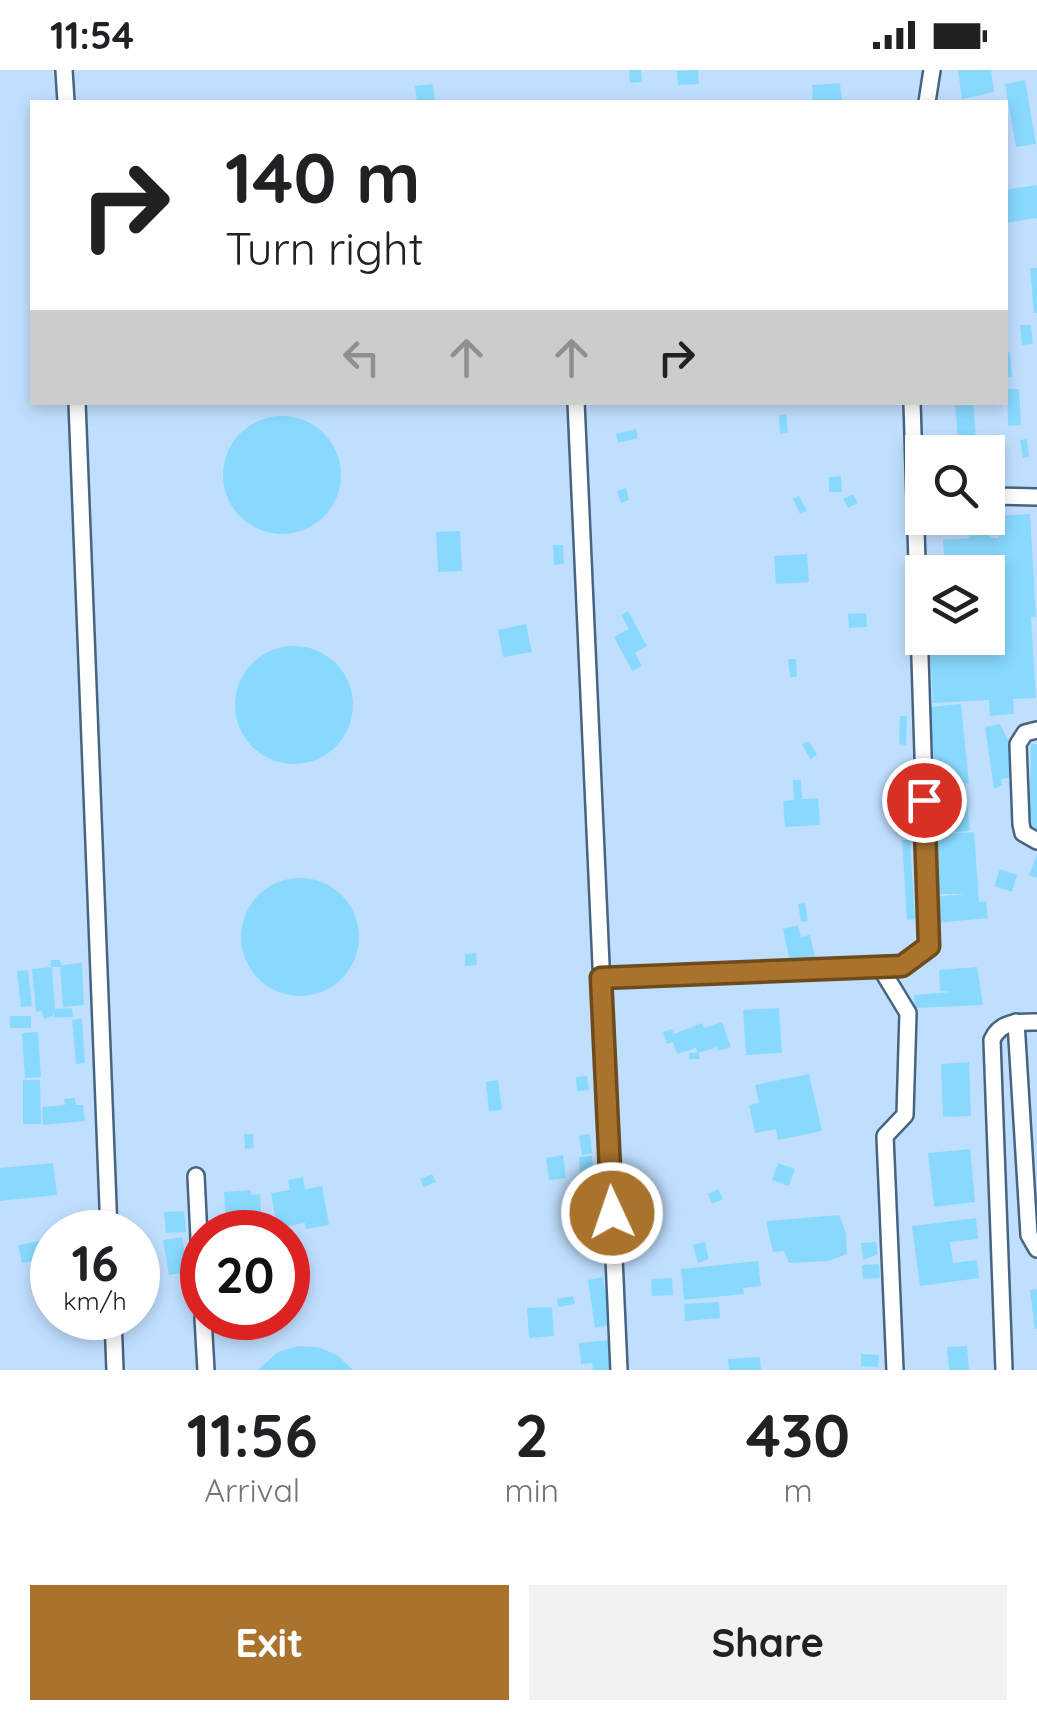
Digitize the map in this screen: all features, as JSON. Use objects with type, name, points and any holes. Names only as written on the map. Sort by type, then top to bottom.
[{"type":"lane","points":[[64,70],[66,100]]},
{"type":"lane","points":[[927,100],[932,70]]},
{"type":"lane","points":[[78,405],[108,1210]]},
{"type":"lane","points":[[576,405],[619,1370]]},
{"type":"lane","points":[[912,405],[915,435]]},
{"type":"lane","points":[[1005,496],[1037,497]]},
{"type":"lane","points":[[601,978],[902,966],[929,946],[920,535]]},
{"type":"lane","points":[[1037,730],[1025,733],[1018,744],[1021,824],[1023,834],[1037,841]]},
{"type":"lane","points":[[880,967],[908,1013],[905,1115],[885,1136],[895,1370]]},
{"type":"lane","points":[[1004,1370],[992,1040],[996,1030],[1016,1022],[1037,1022]]},
{"type":"lane","points":[[1016,1022],[1030,1235],[1037,1249]]},
{"type":"lane","points":[[196,1176],[198,1210]]},
{"type":"lane","points":[[114,1340],[115,1370]]},
{"type":"lane","points":[[205,1340],[206,1370]]},
{"type":"shaded area","points":[[0,70],[1037,70],[1037,1370],[0,1370]]},
{"type":"building","points":[[629,70],[641,70],[642,82],[630,83]]},
{"type":"building","points":[[698,70],[699,84],[678,85],[677,71]]},
{"type":"building","points":[[958,70],[991,70],[994,92],[962,99]]},
{"type":"building","points":[[1025,80],[1036,144],[1016,147],[1005,84]]},
{"type":"building","points":[[840,83],[842,100],[813,100],[812,85]]},
{"type":"building","points":[[433,84],[435,100],[417,100],[415,86]]},
{"type":"building","points":[[1037,185],[1037,218],[1008,223],[1008,190]]},
{"type":"building","points":[[1030,268],[1037,268],[1037,313],[1034,313]]},
{"type":"building","points":[[1020,325],[1031,325],[1033,344],[1022,345]]},
{"type":"building","points":[[1008,352],[1012,377],[1008,378]]},
{"type":"building","points":[[1008,389],[1019,389],[1021,425],[1008,426]]},
{"type":"building","points":[[955,405],[973,405],[976,435],[958,435]]},
{"type":"building","points":[[786,414],[788,433],[780,434],[779,415]]},
{"type":"building","points":[[282,416],[305,420],[324,433],[337,452],[341,475],[337,498],[324,517],[305,530],[282,534],[259,530],[240,517],[227,498],[223,475],[227,452],[240,433],[259,420]]},
{"type":"building","points":[[636,429],[638,438],[618,443],[616,434]]},
{"type":"building","points":[[1027,439],[1029,457],[1023,458],[1020,440]]},
{"type":"building","points":[[841,476],[842,492],[829,492],[829,477]]},
{"type":"building","points":[[626,488],[629,500],[621,503],[617,491]]},
{"type":"building","points":[[853,494],[858,503],[848,508],[843,499]]},
{"type":"building","points":[[799,496],[807,511],[800,514],[793,499]]},
{"type":"building","points":[[1030,514],[1036,698],[1013,699],[1014,714],[990,716],[989,700],[933,703],[930,655],[1005,655],[1005,555],[944,555],[943,540],[969,535],[999,538],[1005,535],[1005,516]]},
{"type":"building","points":[[460,531],[462,571],[438,572],[436,532]]},
{"type":"building","points":[[553,545],[563,545],[564,564],[554,565]]},
{"type":"building","points":[[807,554],[809,582],[776,584],[774,556]]},
{"type":"building","points":[[628,611],[647,646],[635,653],[642,666],[632,671],[614,637],[629,629],[621,615]]},
{"type":"building","points":[[866,613],[867,627],[849,628],[848,614]]},
{"type":"building","points":[[526,624],[532,652],[503,657],[498,630]]},
{"type":"building","points":[[294,646],[317,650],[336,663],[349,682],[353,705],[349,728],[336,747],[317,760],[294,764],[271,760],[252,747],[239,728],[235,705],[239,682],[252,663],[271,650]]},
{"type":"building","points":[[788,659],[796,659],[797,677],[790,677]]},
{"type":"building","points":[[961,704],[970,831],[941,833],[929,707]]},
{"type":"building","points":[[900,716],[907,716],[906,745],[899,744]]},
{"type":"building","points":[[1000,724],[1014,752],[1012,777],[1001,779],[1002,785],[994,789],[985,727]]},
{"type":"building","points":[[809,741],[817,755],[810,759],[802,744]]},
{"type":"building","points":[[1031,744],[1037,744],[1037,829],[1029,829]]},
{"type":"building","points":[[793,780],[801,780],[802,799],[818,798],[820,825],[785,827],[783,801],[794,800]]},
{"type":"building","points":[[974,832],[979,902],[986,901],[988,918],[935,923],[933,897],[967,894],[936,894],[932,835]]},
{"type":"building","points":[[902,840],[910,840],[915,919],[907,920]]},
{"type":"building","points":[[1037,854],[1037,878],[1029,875]]},
{"type":"building","points":[[1000,869],[1017,875],[1012,892],[994,886]]},
{"type":"building","points":[[300,878],[323,882],[342,895],[355,914],[359,937],[355,960],[342,979],[323,992],[300,996],[277,992],[258,979],[245,960],[241,937],[245,914],[258,895],[277,882]]},
{"type":"building","points":[[805,903],[808,921],[801,922],[798,904]]},
{"type":"building","points":[[798,925],[801,937],[810,935],[815,957],[790,963],[783,929]]},
{"type":"building","points":[[476,953],[477,965],[465,966],[465,954]]},
{"type":"building","points":[[51,960],[60,960],[61,965],[82,963],[84,1005],[63,1007],[60,967],[51,967]]},
{"type":"building","points":[[52,967],[55,1009],[72,1008],[73,1017],[54,1018],[54,1010],[53,1016],[44,1019],[42,1011],[36,1012],[32,969]]},
{"type":"building","points":[[977,967],[983,1005],[915,1008],[914,995],[951,992],[940,991],[939,970]]},
{"type":"building","points":[[28,970],[32,1006],[21,1007],[17,971]]},
{"type":"building","points":[[779,1008],[782,1053],[746,1055],[743,1010]]},
{"type":"building","points":[[10,1016],[31,1016],[31,1028],[10,1028]]},
{"type":"building","points":[[82,1019],[85,1063],[76,1064],[72,1020]]},
{"type":"building","points":[[722,1022],[731,1047],[698,1053],[700,1059],[689,1059],[689,1053],[697,1053],[696,1048],[677,1054],[673,1042],[667,1044],[663,1032],[672,1029],[674,1034],[702,1023],[704,1028]]},
{"type":"building","points":[[38,1032],[41,1077],[25,1078],[22,1033]]},
{"type":"building","points":[[969,1062],[971,1116],[943,1117],[941,1064]]},
{"type":"building","points":[[809,1074],[822,1131],[778,1140],[776,1129],[755,1133],[749,1105],[759,1103],[755,1085]]},
{"type":"building","points":[[587,1076],[589,1090],[577,1091],[576,1077]]},
{"type":"building","points":[[23,1080],[40,1080],[41,1124],[23,1124]]},
{"type":"building","points":[[498,1080],[502,1110],[489,1111],[486,1082]]},
{"type":"building","points":[[75,1098],[76,1105],[83,1105],[85,1121],[43,1125],[42,1107],[65,1105],[64,1099]]},
{"type":"building","points":[[244,1134],[253,1134],[254,1148],[245,1149]]},
{"type":"building","points":[[590,1134],[592,1153],[582,1155],[579,1136]]},
{"type":"building","points":[[970,1149],[975,1202],[934,1207],[928,1153]]},
{"type":"building","points":[[563,1155],[566,1178],[549,1180],[546,1158]]},
{"type":"building","points":[[592,1156],[593,1178],[580,1178],[579,1157]]},
{"type":"building","points":[[53,1163],[57,1195],[0,1201],[0,1168]]},
{"type":"building","points":[[778,1163],[795,1169],[789,1186],[772,1180]]},
{"type":"building","points":[[432,1174],[436,1182],[424,1187],[420,1179]]},
{"type":"building","points":[[303,1177],[305,1189],[322,1186],[329,1225],[310,1228],[310,1210],[274,1210],[271,1193],[290,1190],[288,1180]]},
{"type":"building","points":[[718,1189],[723,1199],[712,1204],[708,1194]]},
{"type":"building","points":[[251,1190],[251,1195],[260,1194],[261,1210],[225,1210],[224,1192]]},
{"type":"building","points":[[180,1211],[180,1232],[166,1233],[164,1212]]},
{"type":"building","points":[[839,1215],[846,1233],[847,1254],[829,1261],[789,1263],[784,1251],[773,1252],[766,1221]]},
{"type":"building","points":[[976,1218],[978,1239],[950,1242],[953,1263],[977,1260],[979,1278],[920,1286],[912,1226]]},
{"type":"building","points":[[180,1237],[180,1273],[169,1275],[163,1240]]},
{"type":"building","points":[[705,1242],[709,1259],[698,1263],[693,1245]]},
{"type":"building","points":[[876,1242],[878,1254],[863,1260],[861,1243]]},
{"type":"building","points":[[30,1243],[30,1262],[22,1263],[18,1245]]},
{"type":"building","points":[[758,1261],[761,1286],[743,1288],[744,1294],[684,1300],[681,1269]]},
{"type":"building","points":[[879,1264],[880,1278],[863,1279],[862,1265]]},
{"type":"building","points":[[603,1277],[610,1325],[595,1328],[588,1280]]},
{"type":"building","points":[[672,1278],[673,1295],[652,1296],[651,1279]]},
{"type":"building","points":[[1037,1289],[1037,1329],[1035,1329],[1030,1290]]},
{"type":"building","points":[[573,1296],[575,1304],[558,1307],[557,1299]]},
{"type":"building","points":[[719,1302],[720,1318],[685,1321],[684,1304]]},
{"type":"building","points":[[552,1307],[554,1336],[529,1338],[527,1308]]},
{"type":"building","points":[[609,1340],[612,1370],[593,1370],[592,1363],[581,1364],[579,1343]]},
{"type":"building","points":[[298,1346],[318,1347],[337,1355],[353,1370],[258,1370],[278,1352]]},
{"type":"building","points":[[967,1346],[969,1370],[949,1370],[947,1347]]},
{"type":"building","points":[[861,1354],[879,1355],[878,1367],[861,1366]]},
{"type":"building","points":[[760,1357],[761,1370],[729,1370],[728,1359]]},
{"type":"route","points":[[612,1213],[601,978],[902,966],[929,946],[924,800]]}]
